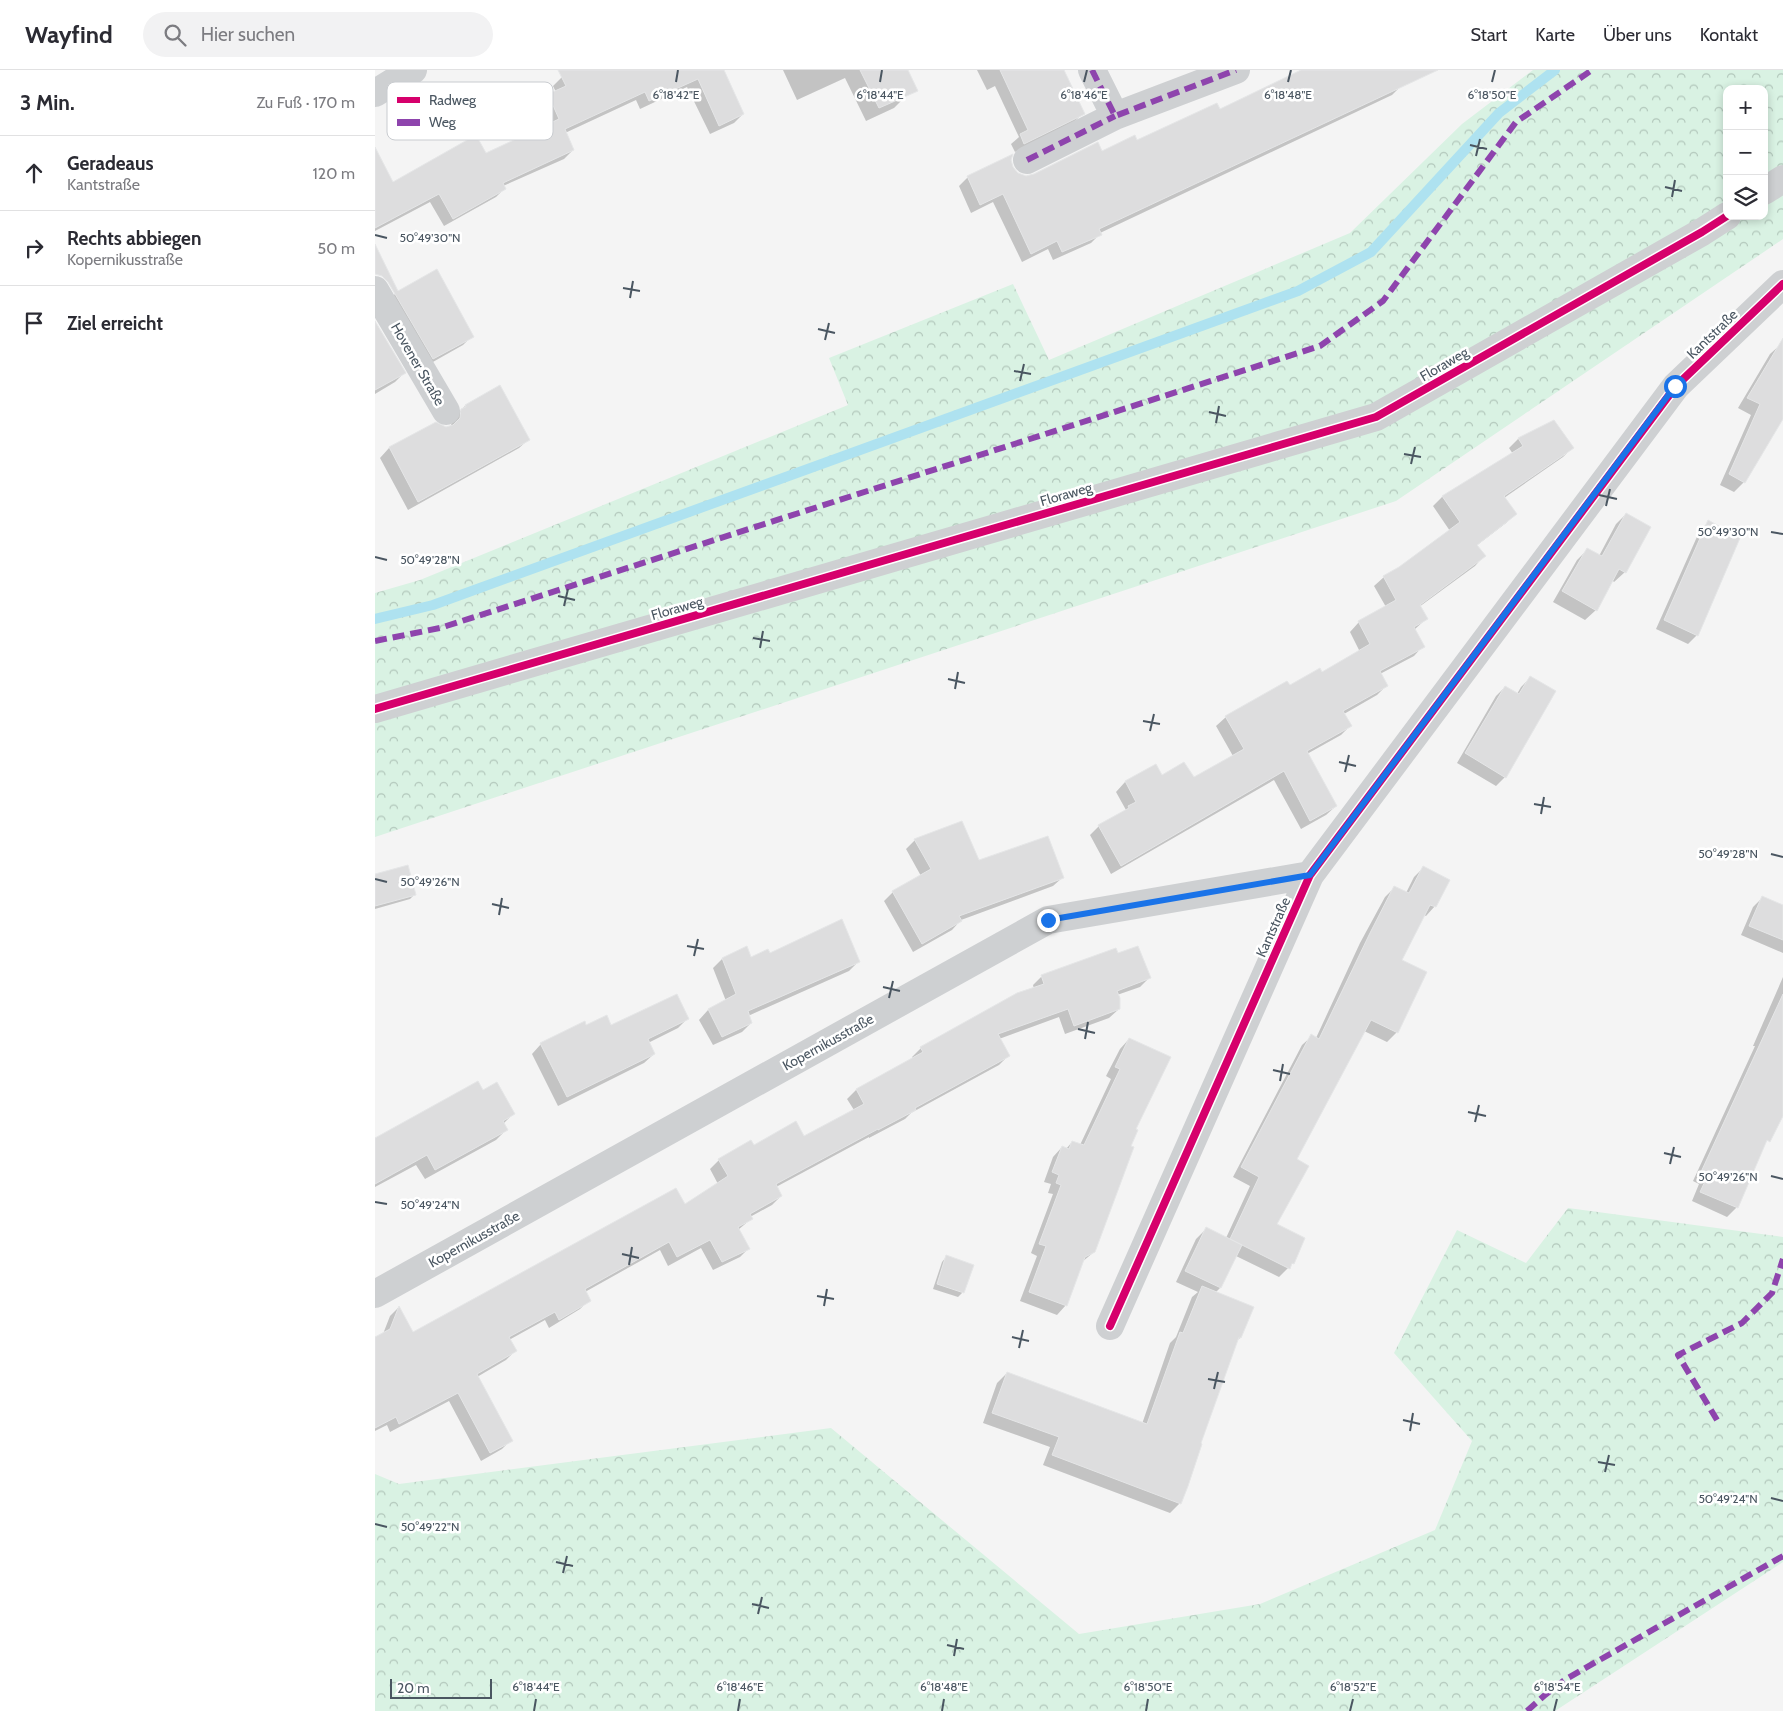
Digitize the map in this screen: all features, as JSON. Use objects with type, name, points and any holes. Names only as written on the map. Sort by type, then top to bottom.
[{"type":"street","points":[[393,82],[413,70]]},
{"type":"street","points":[[1092,70],[1115,116]]},
{"type":"street","points":[[1027,160],[1115,116],[1236,70]]},
{"type":"street","points":[[375,93],[387,86]]},
{"type":"street","points":[[1768,188],[1783,179]]},
{"type":"street","name":"Floraweg","points":[[375,709],[1376,417],[1723,219]]},
{"type":"street","name":"Kantstraße","points":[[1110,1326],[1310,875],[1675,386],[1783,284]]},
{"type":"street","name":"Hovener Straße","points":[[375,290],[446,412]]},
{"type":"street","name":"Kopernikusstraße","points":[[375,1294],[1048,920],[1310,875]]},
{"type":"green space","points":[[1533,70],[1783,70],[1783,239],[1396,501],[375,837],[375,593],[420,580],[848,405],[829,358],[1013,284],[1049,360],[1350,233],[1462,124]]},
{"type":"green space","points":[[1568,1208],[1783,1237],[1783,1562],[1555,1711],[375,1711],[375,1474],[399,1484],[831,1428],[1079,1634],[1260,1604],[1435,1530],[1472,1441],[1394,1353],[1457,1230],[1526,1263]]},
{"type":"building","points":[[558,70],[724,70],[744,114],[719,126],[698,79],[649,101],[645,92],[565,129],[574,150],[503,183],[506,189],[453,219],[439,194],[375,228],[375,147],[393,182],[467,140],[479,140],[486,153],[514,140],[553,140],[553,122],[559,119],[553,105],[553,92],[566,86]]},
{"type":"building","points":[[860,70],[908,70],[918,91],[879,108]]},
{"type":"building","points":[[1000,70],[1064,70],[1085,114],[1024,144],[1020,134],[1028,130]]},
{"type":"building","points":[[1301,70],[1438,70],[1099,229],[1102,235],[1062,252],[1057,241],[1031,254],[1003,194],[980,205],[967,176],[1013,154],[1011,160],[1013,167],[1018,173],[1026,176],[1034,174],[1098,142],[1102,151],[1135,135],[1137,140],[1217,103],[1220,109]]},
{"type":"building","points":[[375,244],[398,291],[437,269],[474,337],[433,359],[388,282],[382,276],[375,274]]},
{"type":"building","points":[[375,321],[406,373],[375,390]]},
{"type":"building","points":[[1783,338],[1783,419],[1745,483],[1729,474],[1760,404],[1747,398]]},
{"type":"building","points":[[500,385],[530,440],[418,502],[389,447],[436,422],[446,427],[453,425],[460,418],[461,409],[466,407],[465,405]]},
{"type":"building","points":[[1554,420],[1574,448],[1504,496],[1517,514],[1477,545],[1486,556],[1420,605],[1428,619],[1414,627],[1425,647],[1380,671],[1388,686],[1343,711],[1352,726],[1307,751],[1337,806],[1310,821],[1284,771],[1121,866],[1098,825],[1129,808],[1128,806],[1136,802],[1125,781],[1156,764],[1162,775],[1184,762],[1194,777],[1244,749],[1225,716],[1287,681],[1290,685],[1320,668],[1322,672],[1370,644],[1358,621],[1396,600],[1383,576],[1399,567],[1460,522],[1442,496],[1523,446],[1518,438]]},
{"type":"building","points":[[1626,513],[1651,527],[1626,573],[1619,569],[1597,611],[1562,591],[1587,548],[1602,556]]},
{"type":"building","points":[[1708,520],[1740,538],[1698,636],[1664,620]]},
{"type":"building","points":[[1530,676],[1556,691],[1506,778],[1465,753],[1505,686],[1519,694]]},
{"type":"building","points":[[962,821],[979,860],[1048,836],[1064,878],[959,916],[962,921],[922,944],[892,891],[931,869],[914,839]]},
{"type":"building","points":[[408,865],[416,895],[375,906],[375,874]]},
{"type":"building","points":[[1423,866],[1450,880],[1436,907],[1430,905],[1402,960],[1427,972],[1398,1033],[1371,1020],[1297,1159],[1309,1166],[1277,1224],[1305,1238],[1290,1269],[1230,1239],[1259,1177],[1241,1167],[1311,1034],[1319,1039],[1394,886],[1409,893]]},
{"type":"building","points":[[1762,896],[1783,905],[1783,940],[1749,926]]},
{"type":"building","points":[[842,919],[860,962],[748,1011],[752,1023],[722,1037],[708,1009],[736,994],[722,958],[747,946],[751,957],[768,949],[770,953]]},
{"type":"building","points":[[1138,946],[1151,978],[1117,991],[1120,998],[1120,1009],[1074,1026],[1068,1009],[998,1034],[1010,1056],[915,1108],[916,1110],[776,1184],[782,1196],[750,1214],[753,1219],[738,1227],[750,1249],[722,1262],[710,1240],[677,1257],[669,1242],[585,1289],[591,1301],[559,1320],[555,1312],[509,1337],[517,1351],[477,1374],[513,1441],[490,1453],[458,1393],[399,1424],[396,1417],[375,1428],[375,1337],[390,1329],[399,1306],[413,1332],[676,1188],[685,1204],[728,1176],[718,1159],[751,1140],[754,1145],[796,1121],[804,1136],[864,1104],[856,1089],[923,1052],[920,1047],[1017,993],[1044,984],[1041,975],[1116,948],[1118,953]]},
{"type":"building","points":[[677,994],[689,1019],[648,1039],[655,1054],[567,1097],[540,1043],[585,1021],[586,1025],[607,1015],[611,1025]]},
{"type":"building","points":[[1783,994],[1783,1116],[1770,1142],[1767,1140],[1738,1208],[1700,1192],[1708,1175],[1701,1172]]},
{"type":"building","points":[[1129,1038],[1171,1057],[1136,1129],[1138,1130],[1131,1146],[1134,1147],[1095,1252],[1085,1257],[1067,1306],[1029,1292],[1046,1246],[1039,1244],[1061,1185],[1056,1183],[1059,1175],[1052,1172],[1062,1146],[1069,1149],[1072,1141],[1084,1145],[1120,1069],[1115,1067]]},
{"type":"building","points":[[478,1081],[483,1090],[497,1082],[515,1114],[503,1121],[508,1130],[435,1170],[427,1155],[375,1184],[375,1138]]},
{"type":"building","points":[[1206,1227],[1242,1245],[1221,1288],[1185,1271]]},
{"type":"building","points":[[946,1255],[974,1265],[964,1293],[937,1284]]},
{"type":"building","points":[[1202,1286],[1254,1307],[1241,1338],[1239,1337],[1181,1504],[1052,1455],[1059,1437],[992,1413],[1007,1372],[1147,1424],[1180,1332],[1183,1333]]},
{"type":"waterway","points":[[375,619],[433,605],[1298,291],[1371,252],[1499,113],[1555,70]]},
{"type":"marked path","points":[[1092,70],[1115,116],[1236,70]]},
{"type":"marked path","points":[[375,641],[440,628],[1320,346],[1383,301],[1516,122],[1592,70]]},
{"type":"marked path","points":[[1027,160],[1115,116]]},
{"type":"marked path","points":[[1717,1420],[1678,1355],[1742,1323],[1772,1293],[1783,1259]]},
{"type":"marked path","points":[[1527,1711],[1566,1679],[1783,1556]]},
{"type":"cycle path","points":[[375,709],[1376,417],[1723,219]]},
{"type":"cycle path","points":[[1110,1326],[1310,875],[1676,386],[1783,284]]},
{"type":"route","points":[[1048,920],[1310,875],[1675,386]]}]
